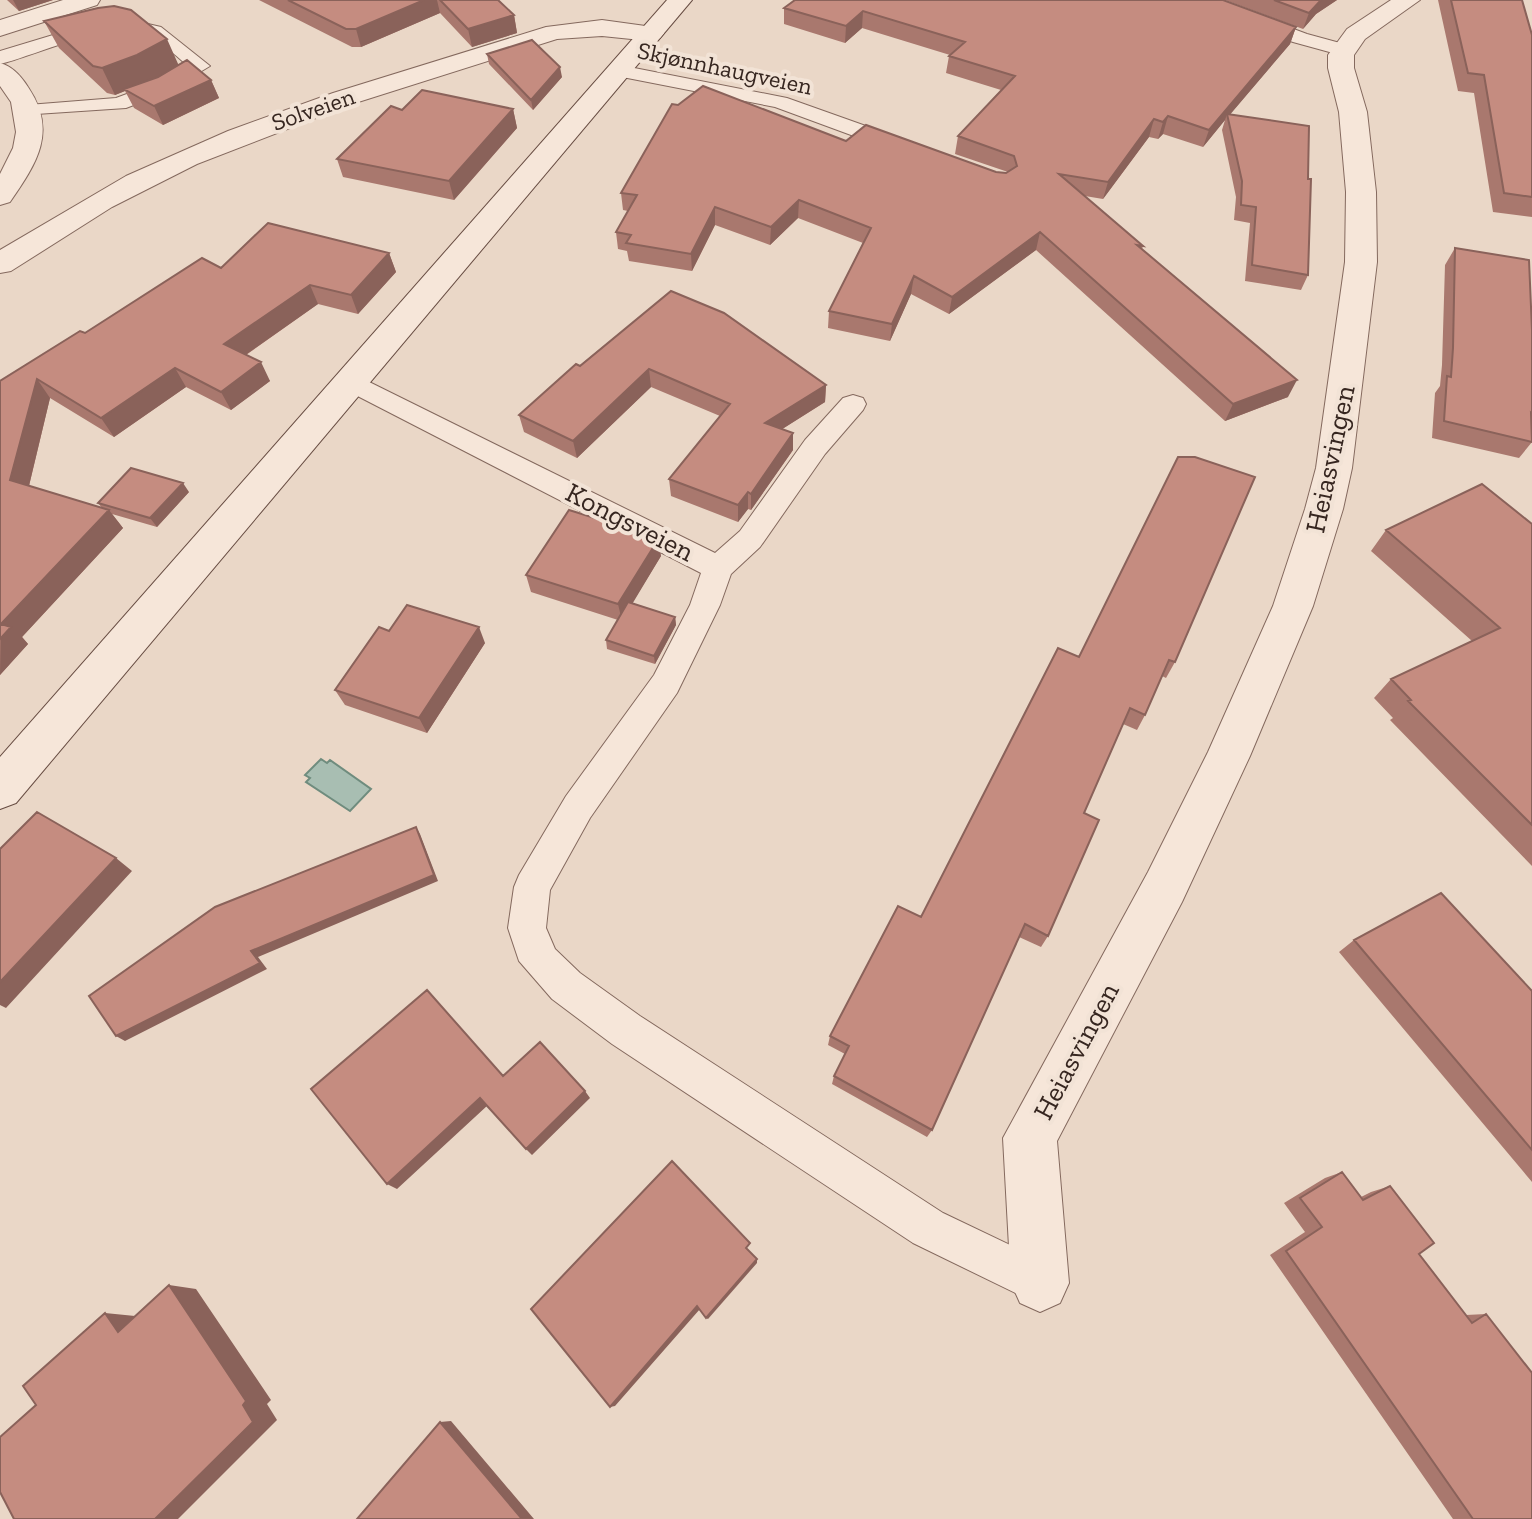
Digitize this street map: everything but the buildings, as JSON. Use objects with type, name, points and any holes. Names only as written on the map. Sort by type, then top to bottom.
[{"type":"street","points":[[0,28],[88,0]]},
{"type":"street","points":[[0,789],[680,0]]},
{"type":"street","points":[[1344,50],[1356,34],[1408,0]]},
{"type":"street","name":"Solveien","points":[[0,264],[124,189],[271,123],[555,32],[592,28],[651,33]]},
{"type":"street","name":"Heiasvingen","points":[[1040,1283],[1030,1138],[1165,887],[1228,756],[1293,606],[1324,509],[1334,468],[1361,262],[1361,192],[1353,112],[1341,68],[1344,50]]},
{"type":"street","points":[[0,71],[12,82],[32,120],[31,143],[0,196]]},
{"type":"lane","points":[[1199,0],[1300,38],[1344,50]]},
{"type":"lane","points":[[0,58],[94,31],[133,24],[158,35],[200,66],[158,89],[119,104],[28,111]]},
{"type":"lane","name":"Skjønnhaugveien","points":[[619,71],[780,102],[915,151]]},
{"type":"lane","name":"Kongsveien","points":[[351,382],[718,568],[750,539],[815,447],[853,404]]},
{"type":"lane","name":"Heiasvingen","points":[[718,568],[705,605],[666,684],[578,807],[532,887],[527,928],[532,948],[566,986],[665,1056],[928,1228],[1040,1283]]},
{"type":"shaded area","points":[[321,759],[327,763],[330,760],[371,789],[350,811],[306,782],[310,778],[305,775]]}]
